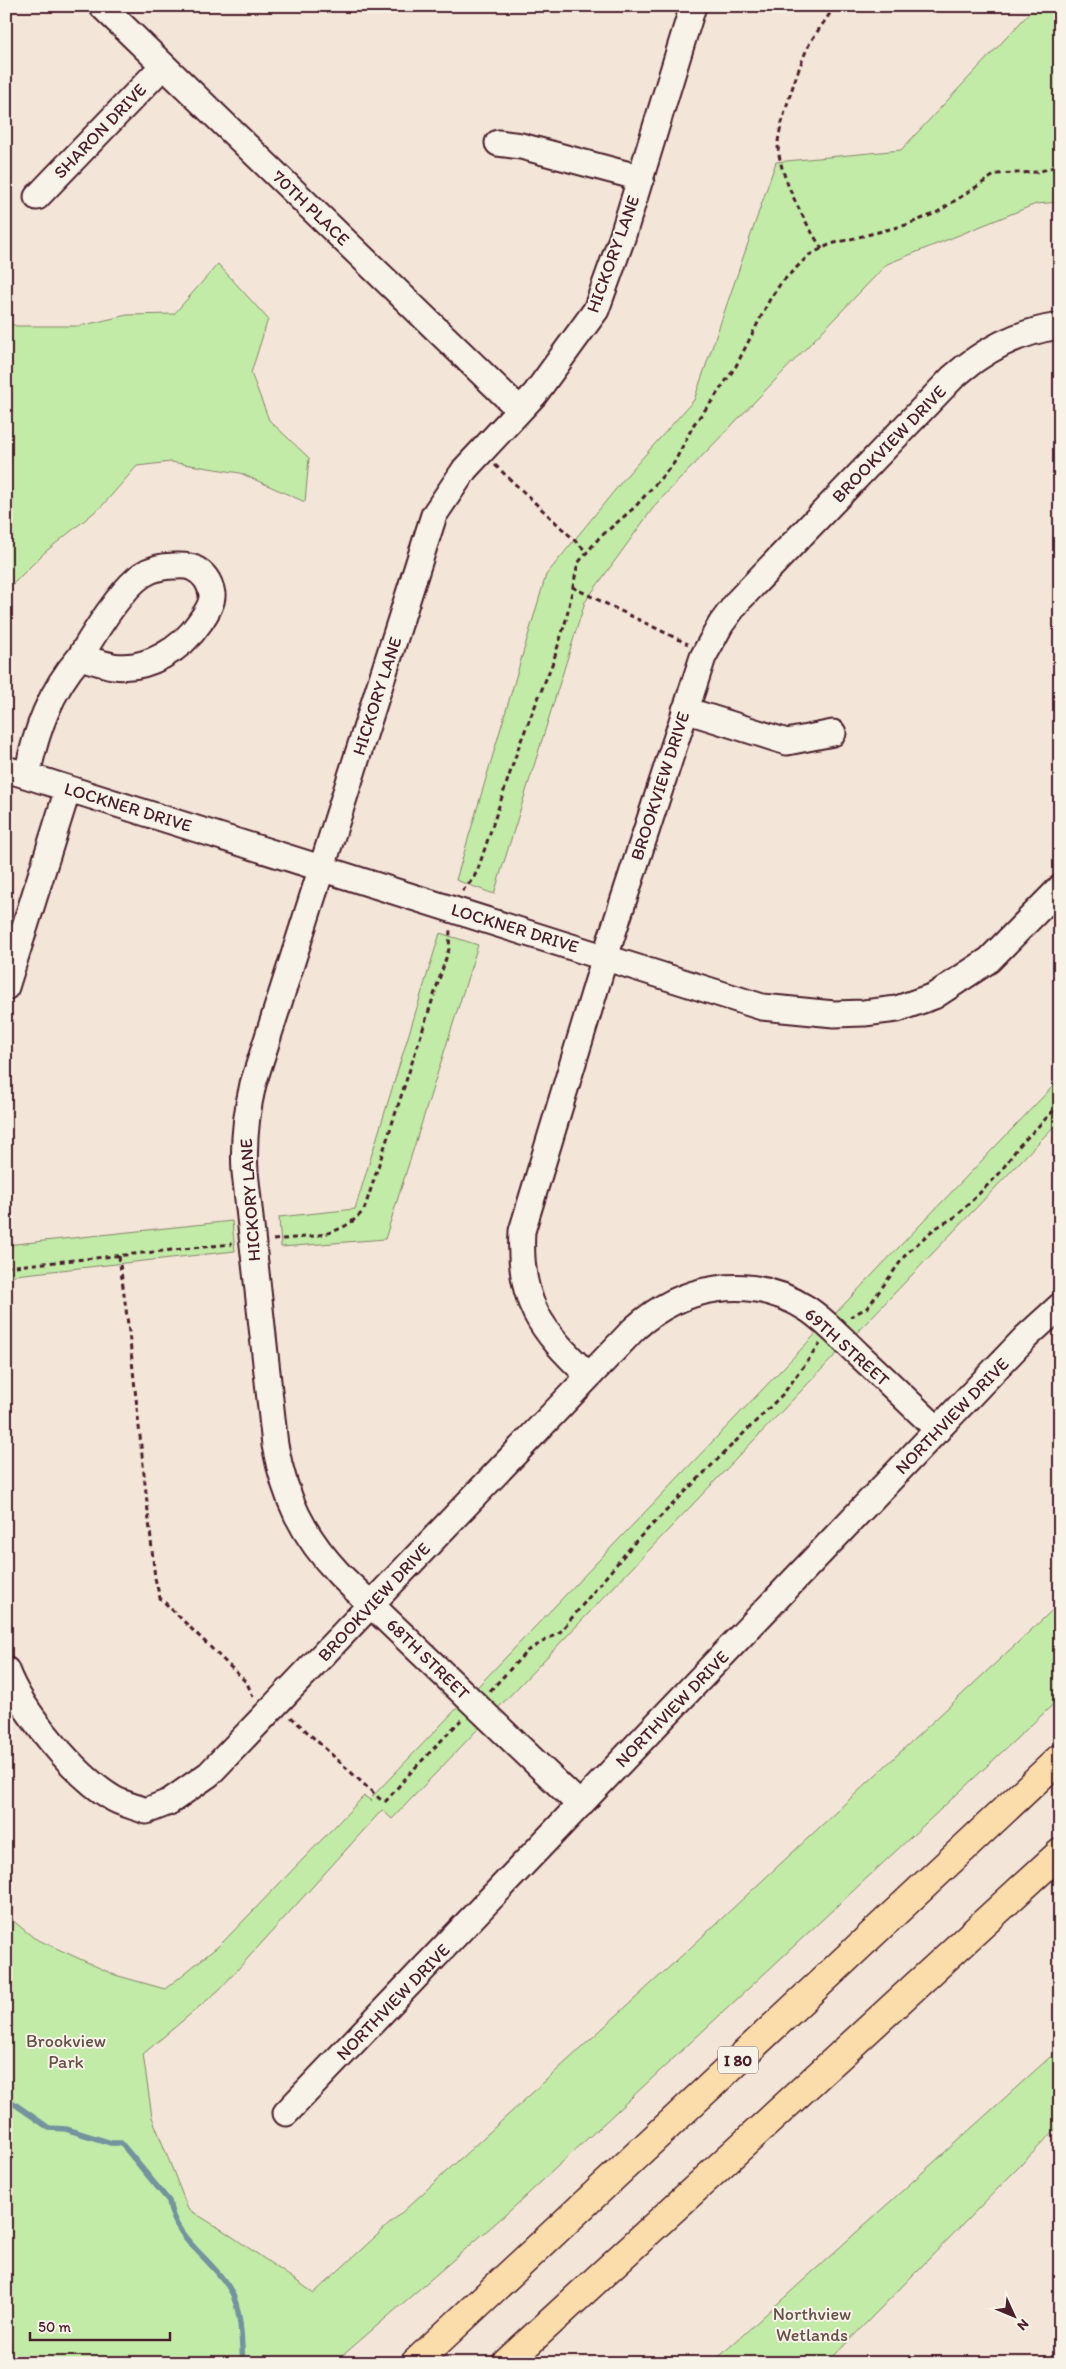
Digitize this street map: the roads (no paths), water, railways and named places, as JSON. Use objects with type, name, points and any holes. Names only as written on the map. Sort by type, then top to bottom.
[{"type":"highway","name":"I 80","points":[[415,2363],[1060,1758]]},
{"type":"highway","points":[[506,2363],[1060,1853]]},
{"type":"street","name":"70TH PLACE","points":[[102,6],[520,410]]},
{"type":"street","name":"HICKORY LANE","points":[[275,1445],[244,1162],[246,1113],[253,1084],[434,515],[465,469],[480,451],[535,394],[596,310],[622,238],[693,6]]},
{"type":"street","name":"SHARON DRIVE","points":[[37,197],[163,66]]},
{"type":"street","points":[[498,143],[521,146],[641,178]]},
{"type":"street","name":"BROOKVIEW DRIVE","points":[[588,1376],[559,1348],[542,1327],[528,1296],[521,1256],[522,1232],[527,1209],[605,957],[685,710],[706,652],[721,624],[738,601],[952,378],[1001,342],[1036,330],[1060,326]]},
{"type":"street","points":[[16,772],[33,744],[52,696],[66,672],[80,657],[123,595],[142,575],[167,566],[189,566],[207,578],[212,596],[206,613],[194,631],[175,649],[148,662],[131,666],[114,666],[80,657]]},
{"type":"street","points":[[685,710],[787,742],[832,733]]},
{"type":"street","name":"LOCKNER DRIVE","points":[[16,772],[762,1007],[834,1014],[864,1013],[897,1009],[934,996],[990,960],[1060,888]]},
{"type":"street","points":[[6,987],[68,789]]},
{"type":"street","name":"69TH STREET","points":[[634,1329],[663,1306],[685,1295],[710,1289],[736,1287],[761,1290],[784,1297],[807,1308],[938,1430]]},
{"type":"street","name":"NORTHVIEW DRIVE","points":[[286,2113],[1026,1337],[1060,1306]]},
{"type":"street","name":"BROOKVIEW DRIVE","points":[[6,1670],[22,1704],[42,1731],[94,1784],[115,1799],[146,1811],[170,1802],[209,1774],[634,1329]]},
{"type":"street","name":"68TH STREET","points":[[275,1445],[281,1476],[290,1504],[305,1532],[322,1556],[370,1605],[580,1805]]},
{"type":"waterway","points":[[6,2098],[49,2128],[66,2129],[111,2143],[121,2143],[169,2201],[173,2215],[186,2239],[214,2268],[231,2291],[239,2317],[243,2363]]},
{"type":"park label","name":"Brookview Park","points":[[66,2051]]},
{"type":"park label","name":"Northview Wetlands","points":[[812,2324]]}]
